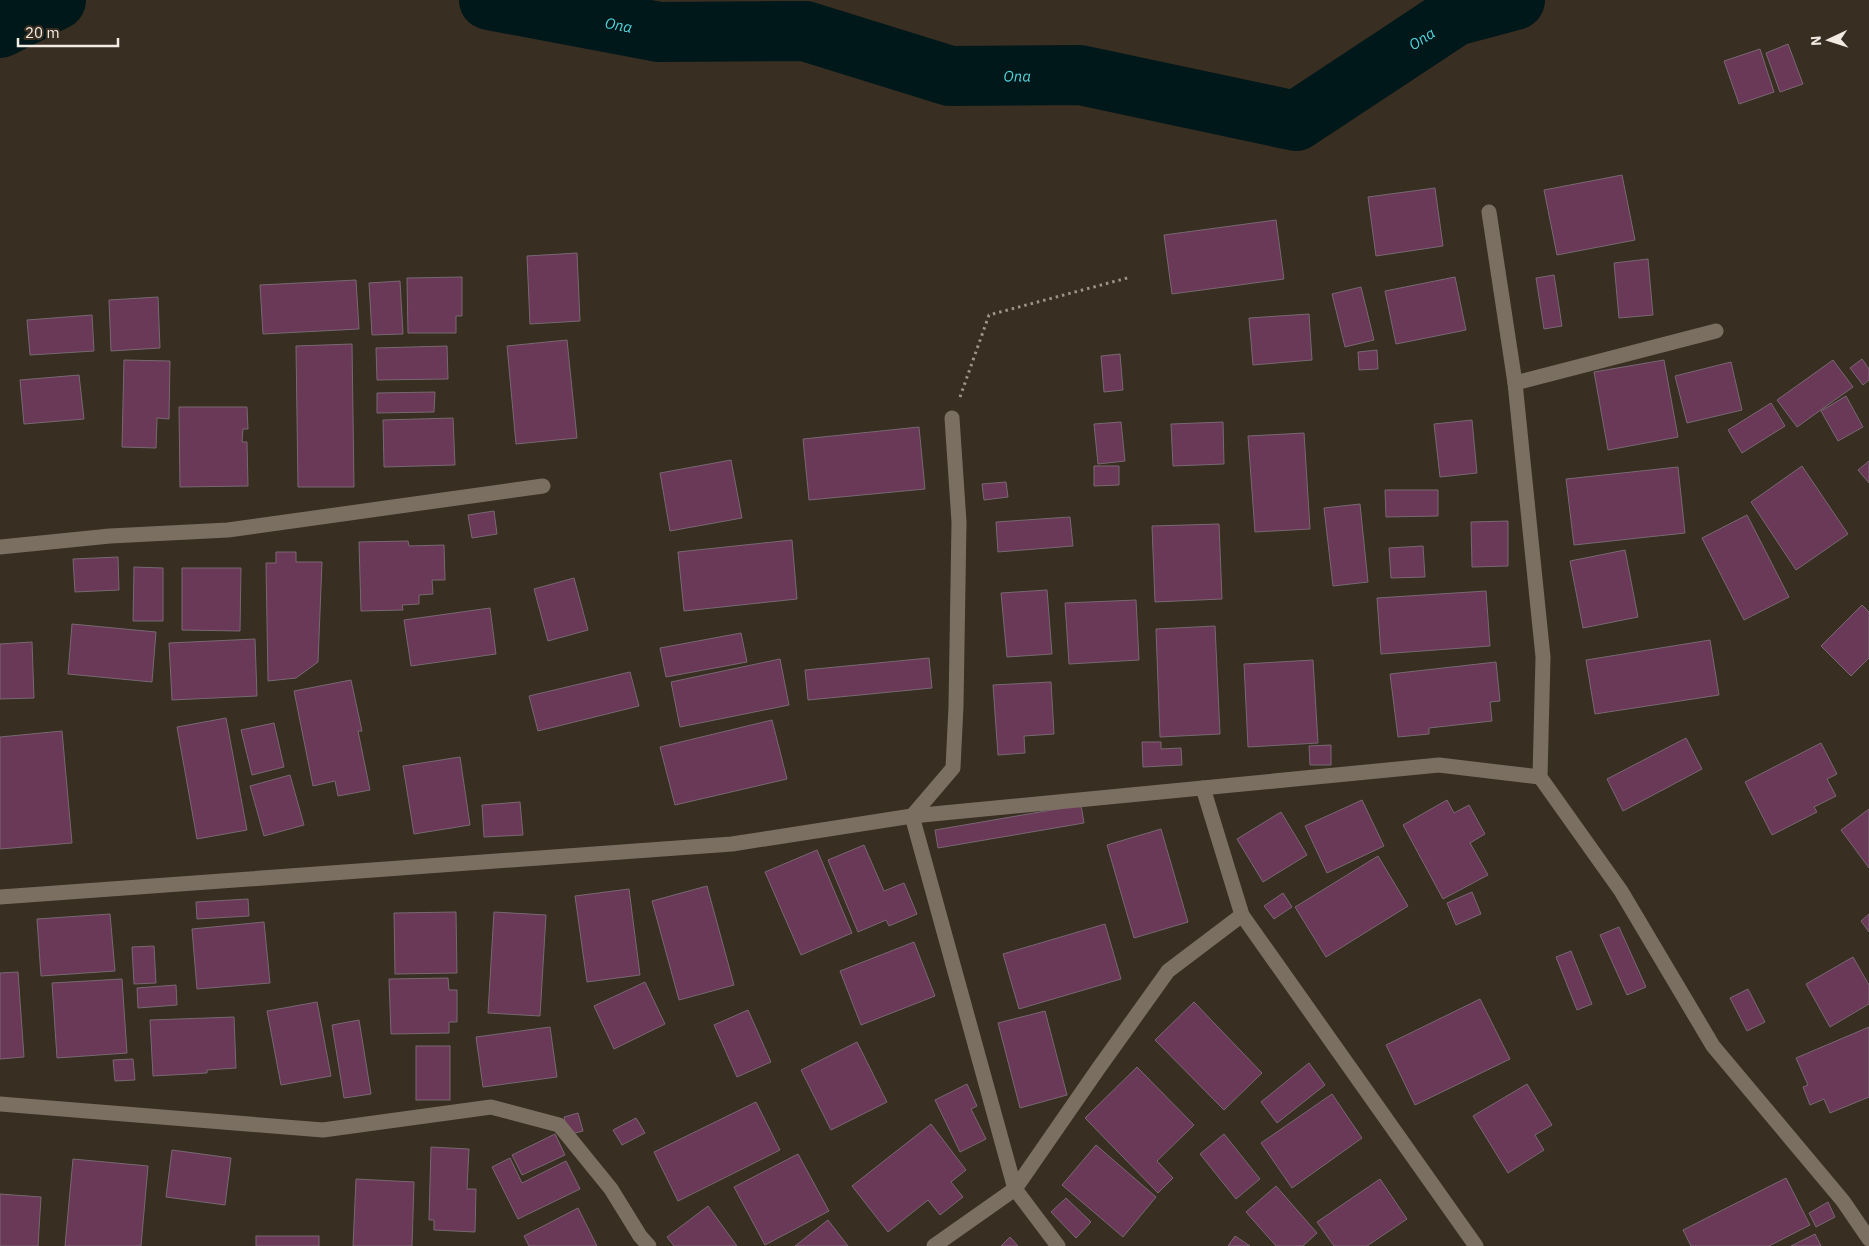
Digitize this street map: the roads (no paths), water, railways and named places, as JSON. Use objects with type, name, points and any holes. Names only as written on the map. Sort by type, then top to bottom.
[{"type":"street","points":[[1489,212],[1514,383],[1543,657],[1540,777],[1621,891],[1713,1046],[1843,1201],[1869,1239]]},
{"type":"street","points":[[1514,383],[1716,331]]},
{"type":"street","points":[[912,816],[953,768],[959,522],[952,418]]},
{"type":"street","points":[[0,547],[110,536],[228,530],[543,486]]},
{"type":"street","points":[[0,897],[732,844],[912,816],[1439,765],[1540,777]]},
{"type":"street","points":[[1203,788],[1242,915],[1476,1246]]},
{"type":"street","points":[[912,816],[1015,1189],[1058,1246]]},
{"type":"street","points":[[934,1246],[1015,1189],[1168,971],[1242,915]]},
{"type":"street","points":[[0,1104],[323,1130],[491,1107],[558,1125],[611,1189],[640,1236],[649,1246]]},
{"type":"waterway","name":"Ona","points":[[0,28],[56,0]]},
{"type":"waterway","name":"Ona","points":[[489,0],[659,32],[805,31],[950,76],[1080,75],[1296,121],[1455,16],[1515,0]]}]
